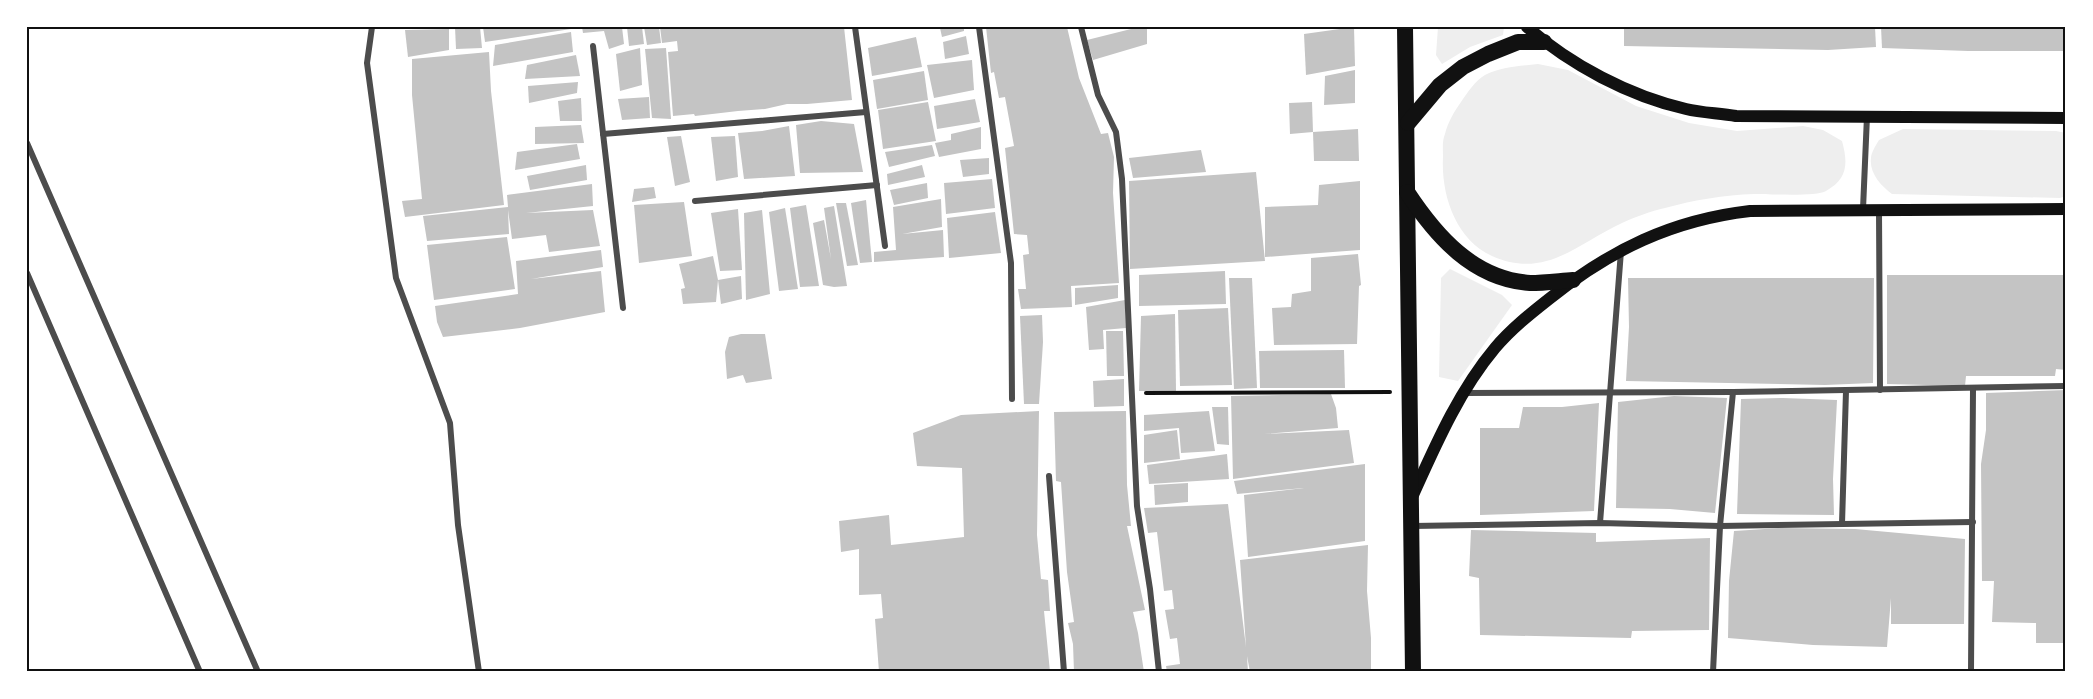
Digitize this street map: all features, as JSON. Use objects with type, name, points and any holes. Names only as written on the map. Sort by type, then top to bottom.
[{"type":"highway","points":[[1405,27],[1408,123],[1413,672]]},
{"type":"highway","points":[[1408,123],[1440,85],[1463,67],[1518,42],[1544,42]]},
{"type":"highway","points":[[1407,192],[1426,221],[1451,249],[1476,267],[1503,278],[1530,283],[1572,280]]},
{"type":"main road","points":[[1527,27],[1544,42],[1588,69],[1638,94],[1686,109],[1736,116],[2066,118]]},
{"type":"main road","points":[[1410,501],[1441,433],[1464,393],[1495,348],[1523,319],[1572,280],[1621,250],[1671,227],[1718,215],[1750,211],[2066,209]]},
{"type":"street","points":[[372,27],[368,63],[396,278],[450,423],[458,525],[479,672]]},
{"type":"street","points":[[855,27],[885,246]]},
{"type":"street","points":[[979,27],[1011,263],[1012,399]]},
{"type":"street","points":[[1081,27],[1098,95],[1116,132],[1122,179],[1137,506],[1150,589],[1159,672]]},
{"type":"street","points":[[593,46],[623,308]]},
{"type":"street","points":[[603,134],[866,112]]},
{"type":"street","points":[[1863,209],[1867,116]]},
{"type":"street","points":[[27,143],[258,672]]},
{"type":"street","points":[[695,201],[877,185]]},
{"type":"street","points":[[1879,209],[1880,390]]},
{"type":"street","points":[[1600,523],[1621,250]]},
{"type":"street","points":[[27,273],[200,672]]},
{"type":"street","points":[[1464,393],[1846,391],[2066,386]]},
{"type":"street","points":[[1971,672],[1973,389]]},
{"type":"street","points":[[1842,524],[1846,391]]},
{"type":"street","points":[[1713,672],[1720,526],[1733,392]]},
{"type":"street","points":[[1049,476],[1064,672]]},
{"type":"street","points":[[1412,526],[1600,523],[1720,526],[1973,522]]},
{"type":"path","points":[[1133,393],[1409,392]]},
{"type":"shaded area","points":[[1438,27],[1504,27],[1503,35],[1470,47],[1442,64],[1436,55]]},
{"type":"shaded area","points":[[1538,64],[1568,70],[1636,106],[1689,123],[1737,131],[1803,126],[1823,130],[1842,141],[1845,163],[1842,176],[1833,186],[1821,193],[1732,195],[1698,200],[1654,211],[1622,223],[1576,249],[1545,261],[1529,264],[1511,262],[1492,256],[1468,239],[1453,214],[1443,171],[1444,137],[1456,110],[1482,77],[1491,72]]},
{"type":"shaded area","points":[[1903,129],[2066,133],[2066,196],[2060,198],[1892,194],[1874,174],[1871,156],[1879,140]]},
{"type":"shaded area","points":[[1450,269],[1502,295],[1512,305],[1458,381],[1439,377],[1441,278]]},
{"type":"building","points":[[455,27],[480,27],[482,48],[456,49]]},
{"type":"building","points":[[483,27],[571,27],[571,29],[485,42]]},
{"type":"building","points":[[582,27],[622,27],[624,44],[609,49],[604,31],[583,33]]},
{"type":"building","points":[[627,27],[642,27],[644,44],[629,46]]},
{"type":"building","points":[[644,27],[659,27],[661,43],[647,45]]},
{"type":"building","points":[[660,27],[844,27],[852,100],[787,104],[765,109],[695,116],[694,114],[673,116],[668,52],[678,51],[677,41],[662,43]]},
{"type":"building","points":[[964,27],[964,31],[942,37],[940,28]]},
{"type":"building","points":[[986,27],[1067,27],[1079,78],[1101,134],[1108,133],[1114,157],[1113,193],[1119,283],[1071,286],[1072,307],[1021,309],[1018,289],[1026,289],[1023,255],[1029,254],[1027,235],[1014,234],[1005,148],[1014,146],[1005,97],[999,98],[994,72],[991,73]]},
{"type":"building","points":[[1131,27],[1147,27],[1147,44],[1093,60],[1087,40],[1131,29]]},
{"type":"building","points":[[1354,27],[1355,66],[1306,75],[1304,34]]},
{"type":"building","points":[[1624,27],[1875,27],[1876,47],[1828,50],[1624,46]]},
{"type":"building","points":[[1881,27],[2066,27],[2066,51],[1882,48]]},
{"type":"building","points":[[449,29],[449,50],[408,57],[405,30]]},
{"type":"building","points":[[571,32],[573,52],[493,66],[495,45]]},
{"type":"building","points":[[966,36],[969,54],[945,59],[943,42]]},
{"type":"building","points":[[916,37],[922,67],[872,76],[868,48]]},
{"type":"building","points":[[640,48],[642,85],[620,91],[616,54]]},
{"type":"building","points":[[666,48],[671,119],[652,118],[645,49]]},
{"type":"building","points":[[489,52],[491,91],[504,205],[405,217],[402,201],[422,199],[412,95],[412,59]]},
{"type":"building","points":[[576,55],[580,76],[525,79],[527,65]]},
{"type":"building","points":[[972,60],[974,90],[934,98],[927,65]]},
{"type":"building","points":[[1355,70],[1355,103],[1324,105],[1325,76]]},
{"type":"building","points":[[924,71],[928,100],[877,109],[873,80]]},
{"type":"building","points":[[578,82],[577,93],[529,103],[528,86]]},
{"type":"building","points":[[649,97],[650,118],[622,120],[618,99]]},
{"type":"building","points":[[581,98],[582,121],[560,121],[558,101]]},
{"type":"building","points":[[975,99],[980,122],[937,129],[934,106]]},
{"type":"building","points":[[928,102],[936,141],[883,149],[878,110]]},
{"type":"building","points":[[1312,102],[1313,132],[1290,134],[1289,103]]},
{"type":"building","points":[[821,121],[854,124],[863,172],[800,173],[796,125]]},
{"type":"building","points":[[581,125],[584,143],[535,144],[535,127]]},
{"type":"building","points":[[789,126],[795,176],[744,179],[738,133]]},
{"type":"building","points":[[981,127],[981,149],[939,157],[935,143],[951,140],[951,134]]},
{"type":"building","points":[[1358,129],[1359,161],[1314,161],[1313,132]]},
{"type":"building","points":[[681,136],[690,182],[675,186],[667,137]]},
{"type":"building","points":[[735,136],[738,177],[716,181],[711,137]]},
{"type":"building","points":[[577,144],[580,159],[515,170],[517,152]]},
{"type":"building","points":[[932,145],[935,156],[889,167],[885,152]]},
{"type":"building","points":[[1201,150],[1206,172],[1133,178],[1129,158]]},
{"type":"building","points":[[989,158],[989,174],[963,177],[960,160]]},
{"type":"building","points":[[586,165],[587,180],[530,190],[527,176]]},
{"type":"building","points":[[922,165],[925,177],[888,185],[887,174]]},
{"type":"building","points":[[1256,172],[1265,261],[1130,269],[1129,181]]},
{"type":"building","points":[[992,179],[995,208],[946,214],[944,183]]},
{"type":"building","points":[[1360,181],[1360,250],[1265,257],[1265,207],[1318,205],[1319,185]]},
{"type":"building","points":[[927,183],[928,198],[894,205],[890,190]]},
{"type":"building","points":[[592,184],[593,206],[526,213],[593,210],[600,246],[549,252],[546,235],[512,239],[508,210],[509,234],[427,241],[423,216],[508,207],[507,195]]},
{"type":"building","points":[[654,187],[656,198],[632,202],[634,189]]},
{"type":"building","points":[[941,199],[942,227],[902,234],[943,230],[944,257],[874,262],[874,252],[896,250],[893,207]]},
{"type":"building","points":[[866,200],[872,262],[860,263],[851,203]]},
{"type":"building","points":[[684,202],[692,256],[639,263],[634,205]]},
{"type":"building","points":[[836,203],[846,203],[858,265],[847,266]]},
{"type":"building","points":[[806,205],[819,286],[800,287],[790,208]]},
{"type":"building","points":[[834,206],[847,286],[823,285],[813,223],[824,220],[831,259],[824,208]]},
{"type":"building","points":[[785,208],[798,289],[779,291],[769,212]]},
{"type":"building","points":[[738,209],[742,270],[720,271],[711,213]]},
{"type":"building","points":[[762,210],[770,294],[746,300],[744,213]]},
{"type":"building","points":[[995,212],[1001,253],[949,258],[947,218]]},
{"type":"building","points":[[507,237],[515,289],[434,300],[427,245]]},
{"type":"building","points":[[601,250],[603,267],[531,279],[601,271],[605,312],[520,328],[443,337],[437,322],[435,306],[518,294],[516,261]]},
{"type":"building","points":[[1358,254],[1361,285],[1359,286],[1357,344],[1274,345],[1272,308],[1291,307],[1292,294],[1311,291],[1311,258]]},
{"type":"building","points":[[713,256],[718,280],[716,302],[683,304],[681,289],[685,288],[679,264]]},
{"type":"building","points":[[1225,271],[1226,304],[1139,306],[1139,275]]},
{"type":"building","points":[[1887,275],[2066,275],[2066,370],[2056,369],[2055,376],[1966,376],[1965,386],[1887,384]]},
{"type":"building","points":[[741,276],[742,299],[721,304],[718,280]]},
{"type":"building","points":[[1229,278],[1252,278],[1257,388],[1234,389]]},
{"type":"building","points":[[1628,278],[1874,278],[1873,383],[1825,385],[1626,381],[1629,327]]},
{"type":"building","points":[[1118,285],[1118,298],[1075,305],[1075,288]]},
{"type":"building","points":[[1125,300],[1126,328],[1103,330],[1104,349],[1089,350],[1086,307]]},
{"type":"building","points":[[1228,308],[1232,385],[1180,386],[1178,310]]},
{"type":"building","points":[[1175,314],[1176,391],[1139,391],[1141,316]]},
{"type":"building","points":[[1042,315],[1043,342],[1039,404],[1024,404],[1020,316]]},
{"type":"building","points":[[1106,331],[1123,331],[1124,376],[1107,376]]},
{"type":"building","points":[[741,334],[765,334],[772,379],[746,383],[743,375],[727,379],[725,352],[729,337]]},
{"type":"building","points":[[1344,350],[1345,388],[1260,388],[1259,351]]},
{"type":"building","points":[[1124,379],[1124,406],[1094,407],[1093,381]]},
{"type":"building","points":[[2066,390],[2066,643],[2036,643],[2036,623],[1992,622],[1994,581],[1982,581],[1981,464],[1986,430],[1986,393]]},
{"type":"building","points":[[1331,394],[1336,408],[1338,428],[1264,434],[1349,430],[1354,463],[1233,479],[1231,396]]},
{"type":"building","points":[[1674,396],[1727,398],[1715,513],[1616,508],[1618,402]]},
{"type":"building","points":[[1741,399],[1837,400],[1833,479],[1834,515],[1737,514]]},
{"type":"building","points":[[1599,403],[1594,511],[1480,515],[1480,428],[1519,428],[1523,407],[1562,407]]},
{"type":"building","points":[[1212,407],[1228,407],[1229,445],[1217,444]]},
{"type":"building","points":[[1039,411],[1037,535],[1041,579],[1048,580],[1050,611],[1044,611],[1050,672],[879,672],[875,619],[883,618],[881,594],[859,595],[859,549],[841,552],[839,521],[889,515],[891,545],[964,537],[962,468],[917,466],[913,433],[961,415]]},
{"type":"building","points":[[1126,411],[1127,485],[1131,526],[1127,526],[1145,610],[1133,612],[1144,672],[1074,672],[1073,644],[1068,623],[1074,622],[1067,572],[1061,482],[1056,481],[1054,412]]},
{"type":"building","points":[[1209,411],[1215,451],[1181,453],[1179,428],[1144,431],[1144,415]]},
{"type":"building","points":[[1177,430],[1180,459],[1144,463],[1144,435]]},
{"type":"building","points":[[1227,454],[1229,479],[1149,484],[1147,465]]},
{"type":"building","points":[[1365,464],[1365,541],[1248,557],[1244,495],[1304,488],[1237,494],[1234,481]]},
{"type":"building","points":[[1188,483],[1188,502],[1155,505],[1154,485]]},
{"type":"building","points":[[1228,504],[1246,647],[1240,560],[1368,545],[1367,591],[1371,672],[1250,672],[1247,656],[1248,672],[1167,672],[1166,666],[1180,664],[1177,638],[1170,639],[1165,610],[1174,609],[1172,590],[1164,591],[1157,532],[1148,533],[1144,508]]},
{"type":"building","points":[[1780,528],[1855,529],[1965,539],[1964,624],[1891,624],[1891,598],[1887,647],[1813,645],[1728,638],[1729,581],[1734,531]]},
{"type":"building","points":[[1471,530],[1596,533],[1596,542],[1710,538],[1709,630],[1632,631],[1631,638],[1480,635],[1479,578],[1469,576]]}]
